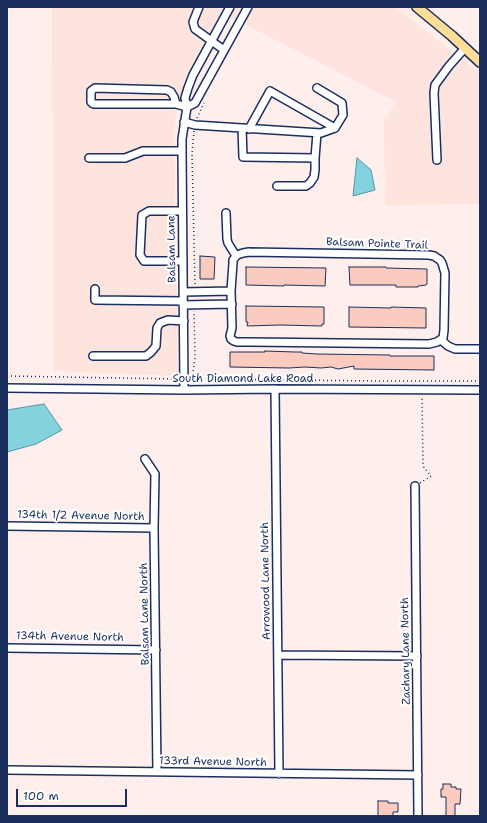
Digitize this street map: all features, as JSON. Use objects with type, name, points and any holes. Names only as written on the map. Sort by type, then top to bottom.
[{"type":"main road","points":[[417,7],[480,62]]},
{"type":"street","points":[[199,7],[193,22],[195,30],[224,50]]},
{"type":"street","name":"Balsam Lane","points":[[184,390],[182,139],[187,107],[185,98],[195,70],[230,7]]},
{"type":"street","points":[[176,104],[172,92],[167,90],[95,88],[91,91],[91,102],[94,104],[176,104],[187,107],[194,103],[248,7]]},
{"type":"street","points":[[437,160],[434,93],[435,85],[465,48]]},
{"type":"street","points":[[184,122],[194,125],[321,133],[335,128],[343,115],[342,103],[317,88]]},
{"type":"street","points":[[315,158],[242,157],[246,128],[270,91],[335,128]]},
{"type":"street","points":[[277,186],[306,186],[310,183],[314,177],[315,170],[316,133]]},
{"type":"street","points":[[89,158],[125,158],[142,151],[182,151]]},
{"type":"street","points":[[182,211],[149,211],[142,215],[140,255],[144,261],[183,261]]},
{"type":"street","points":[[226,212],[228,243],[236,256],[233,260],[231,291],[231,340],[235,342],[429,344],[441,340],[448,346],[456,349],[480,349]]},
{"type":"street","name":"Balsam Pointe Trail","points":[[236,256],[249,252],[434,256],[442,263],[445,273],[444,334],[441,340]]},
{"type":"street","points":[[95,289],[95,300],[183,303],[194,305],[232,304]]},
{"type":"street","points":[[183,292],[231,291]]},
{"type":"street","points":[[93,356],[146,356],[156,346],[157,328],[160,323],[168,320],[184,321]]},
{"type":"street","name":"South Diamond Lake Road","points":[[7,388],[184,390],[480,390]]},
{"type":"street","name":"Arrowood Lane North","points":[[275,389],[279,774]]},
{"type":"street","name":"Balsam Lane North","points":[[145,459],[155,474],[154,528],[157,772]]},
{"type":"street","name":"Zachary Lane North","points":[[415,486],[418,816]]},
{"type":"street","name":"134th 1/2 Avenue North","points":[[7,526],[154,528]]},
{"type":"street","name":"134th Avenue North","points":[[7,648],[156,650]]},
{"type":"street","points":[[278,655],[417,656]]},
{"type":"street","name":"133rd Avenue North","points":[[7,770],[418,775]]},
{"type":"path","points":[[195,292],[192,154],[194,125],[204,103]]},
{"type":"path","points":[[192,379],[195,358],[194,305]]},
{"type":"path","points":[[7,376],[480,381]]},
{"type":"path","points":[[415,486],[431,476],[423,465],[422,381]]},
{"type":"shaded area","points":[[52,7],[395,7],[480,73],[480,204],[385,205],[384,120],[396,102],[221,12],[179,98],[174,126],[178,376],[54,371]]},
{"type":"water","points":[[357,158],[371,170],[375,190],[353,196]]},
{"type":"water","points":[[44,404],[62,430],[36,444],[7,452],[7,410]]},
{"type":"building","points":[[200,256],[215,257],[214,279],[200,279]]},
{"type":"building","points":[[246,267],[326,268],[325,286],[246,285]]},
{"type":"building","points":[[349,267],[427,269],[427,284],[418,287],[396,287],[396,285],[350,285]]},
{"type":"building","points":[[246,306],[324,307],[324,324],[322,324],[322,326],[247,326]]},
{"type":"building","points":[[349,307],[426,308],[426,328],[349,327]]},
{"type":"building","points":[[265,351],[317,354],[434,356],[434,370],[354,369],[354,366],[338,369],[331,367],[230,367],[230,352]]},
{"type":"building","points":[[443,784],[451,784],[451,787],[461,789],[460,804],[455,804],[455,816],[446,816],[446,797],[441,797],[441,789],[443,789]]},
{"type":"building","points":[[378,801],[398,803],[398,812],[393,812],[393,816],[378,816]]}]
